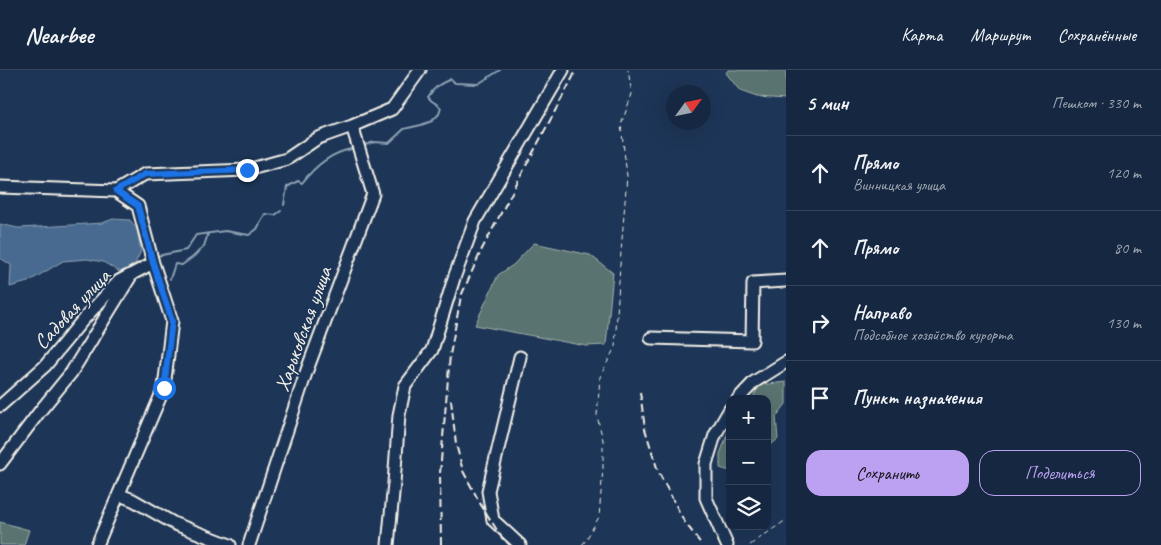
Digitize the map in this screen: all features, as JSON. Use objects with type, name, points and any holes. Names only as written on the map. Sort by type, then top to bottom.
[{"type":"street","points":[[116,191],[145,174],[247,170],[287,159],[318,138],[392,109],[420,70]]},
{"type":"street","points":[[388,545],[400,416],[405,386],[432,350],[454,278],[475,221],[563,70]]},
{"type":"street","name":"Харьковская улица","points":[[249,545],[308,370],[373,194],[352,126]]},
{"type":"street","points":[[0,187],[116,191],[138,206],[153,263],[172,321],[164,388],[120,495],[97,545]]},
{"type":"street","name":"Садовая улица","points":[[0,406],[45,366],[118,281],[153,263]]},
{"type":"street","points":[[0,464],[71,373],[132,274]]},
{"type":"street","points":[[651,338],[752,341],[753,283],[786,281]]},
{"type":"street","points":[[520,357],[488,491],[493,520],[520,545]]},
{"type":"street","points":[[742,395],[754,382],[786,362]]},
{"type":"street","points":[[726,415],[715,435],[706,464],[706,498],[728,545]]},
{"type":"street","points":[[120,495],[133,500],[175,524],[230,545]]},
{"type":"path","points":[[582,545],[599,517],[603,440],[597,416],[600,377],[615,347],[627,176],[621,125],[632,94],[628,70]]},
{"type":"path","points":[[750,545],[786,520]]},
{"type":"green space","points":[[728,70],[786,70],[786,99],[757,97],[740,91],[726,73]]},
{"type":"green space","points":[[534,243],[590,255],[613,273],[606,345],[586,346],[475,325],[498,275],[513,265]]},
{"type":"green space","points":[[786,382],[786,404],[776,417],[778,439],[771,445],[771,395],[754,395],[760,385]]},
{"type":"green space","points":[[726,438],[726,470],[720,468],[720,454]]},
{"type":"green space","points":[[0,522],[29,530],[24,545],[0,545]]},
{"type":"water","points":[[113,219],[130,220],[137,229],[141,251],[134,266],[120,272],[103,262],[87,259],[63,261],[28,282],[10,287],[11,265],[0,258],[0,224],[18,228],[102,223]]},
{"type":"waterway","points":[[365,145],[374,142],[389,143],[404,129],[432,121],[439,114],[441,108],[428,97],[441,84],[451,79],[455,83],[478,84],[500,70]]},
{"type":"waterway","points":[[284,205],[287,187],[298,181],[302,183],[324,161],[351,149]]},
{"type":"waterway","points":[[157,256],[186,250],[196,235],[225,231],[249,235],[257,229],[265,214],[275,215],[281,211]]},
{"type":"waterway","points":[[170,279],[175,264],[182,265],[193,257],[204,246],[208,234]]},
{"type":"railway","points":[[441,545],[440,473],[450,355],[461,296],[482,249],[575,70]]},
{"type":"railway","points":[[640,392],[645,429],[658,471],[684,521],[702,545]]},
{"type":"railway","points":[[451,400],[456,444],[463,471],[481,505],[502,538],[510,545]]},
{"type":"route","points":[[164,388],[172,321],[153,263],[138,206],[116,191],[145,174],[247,170]]}]
